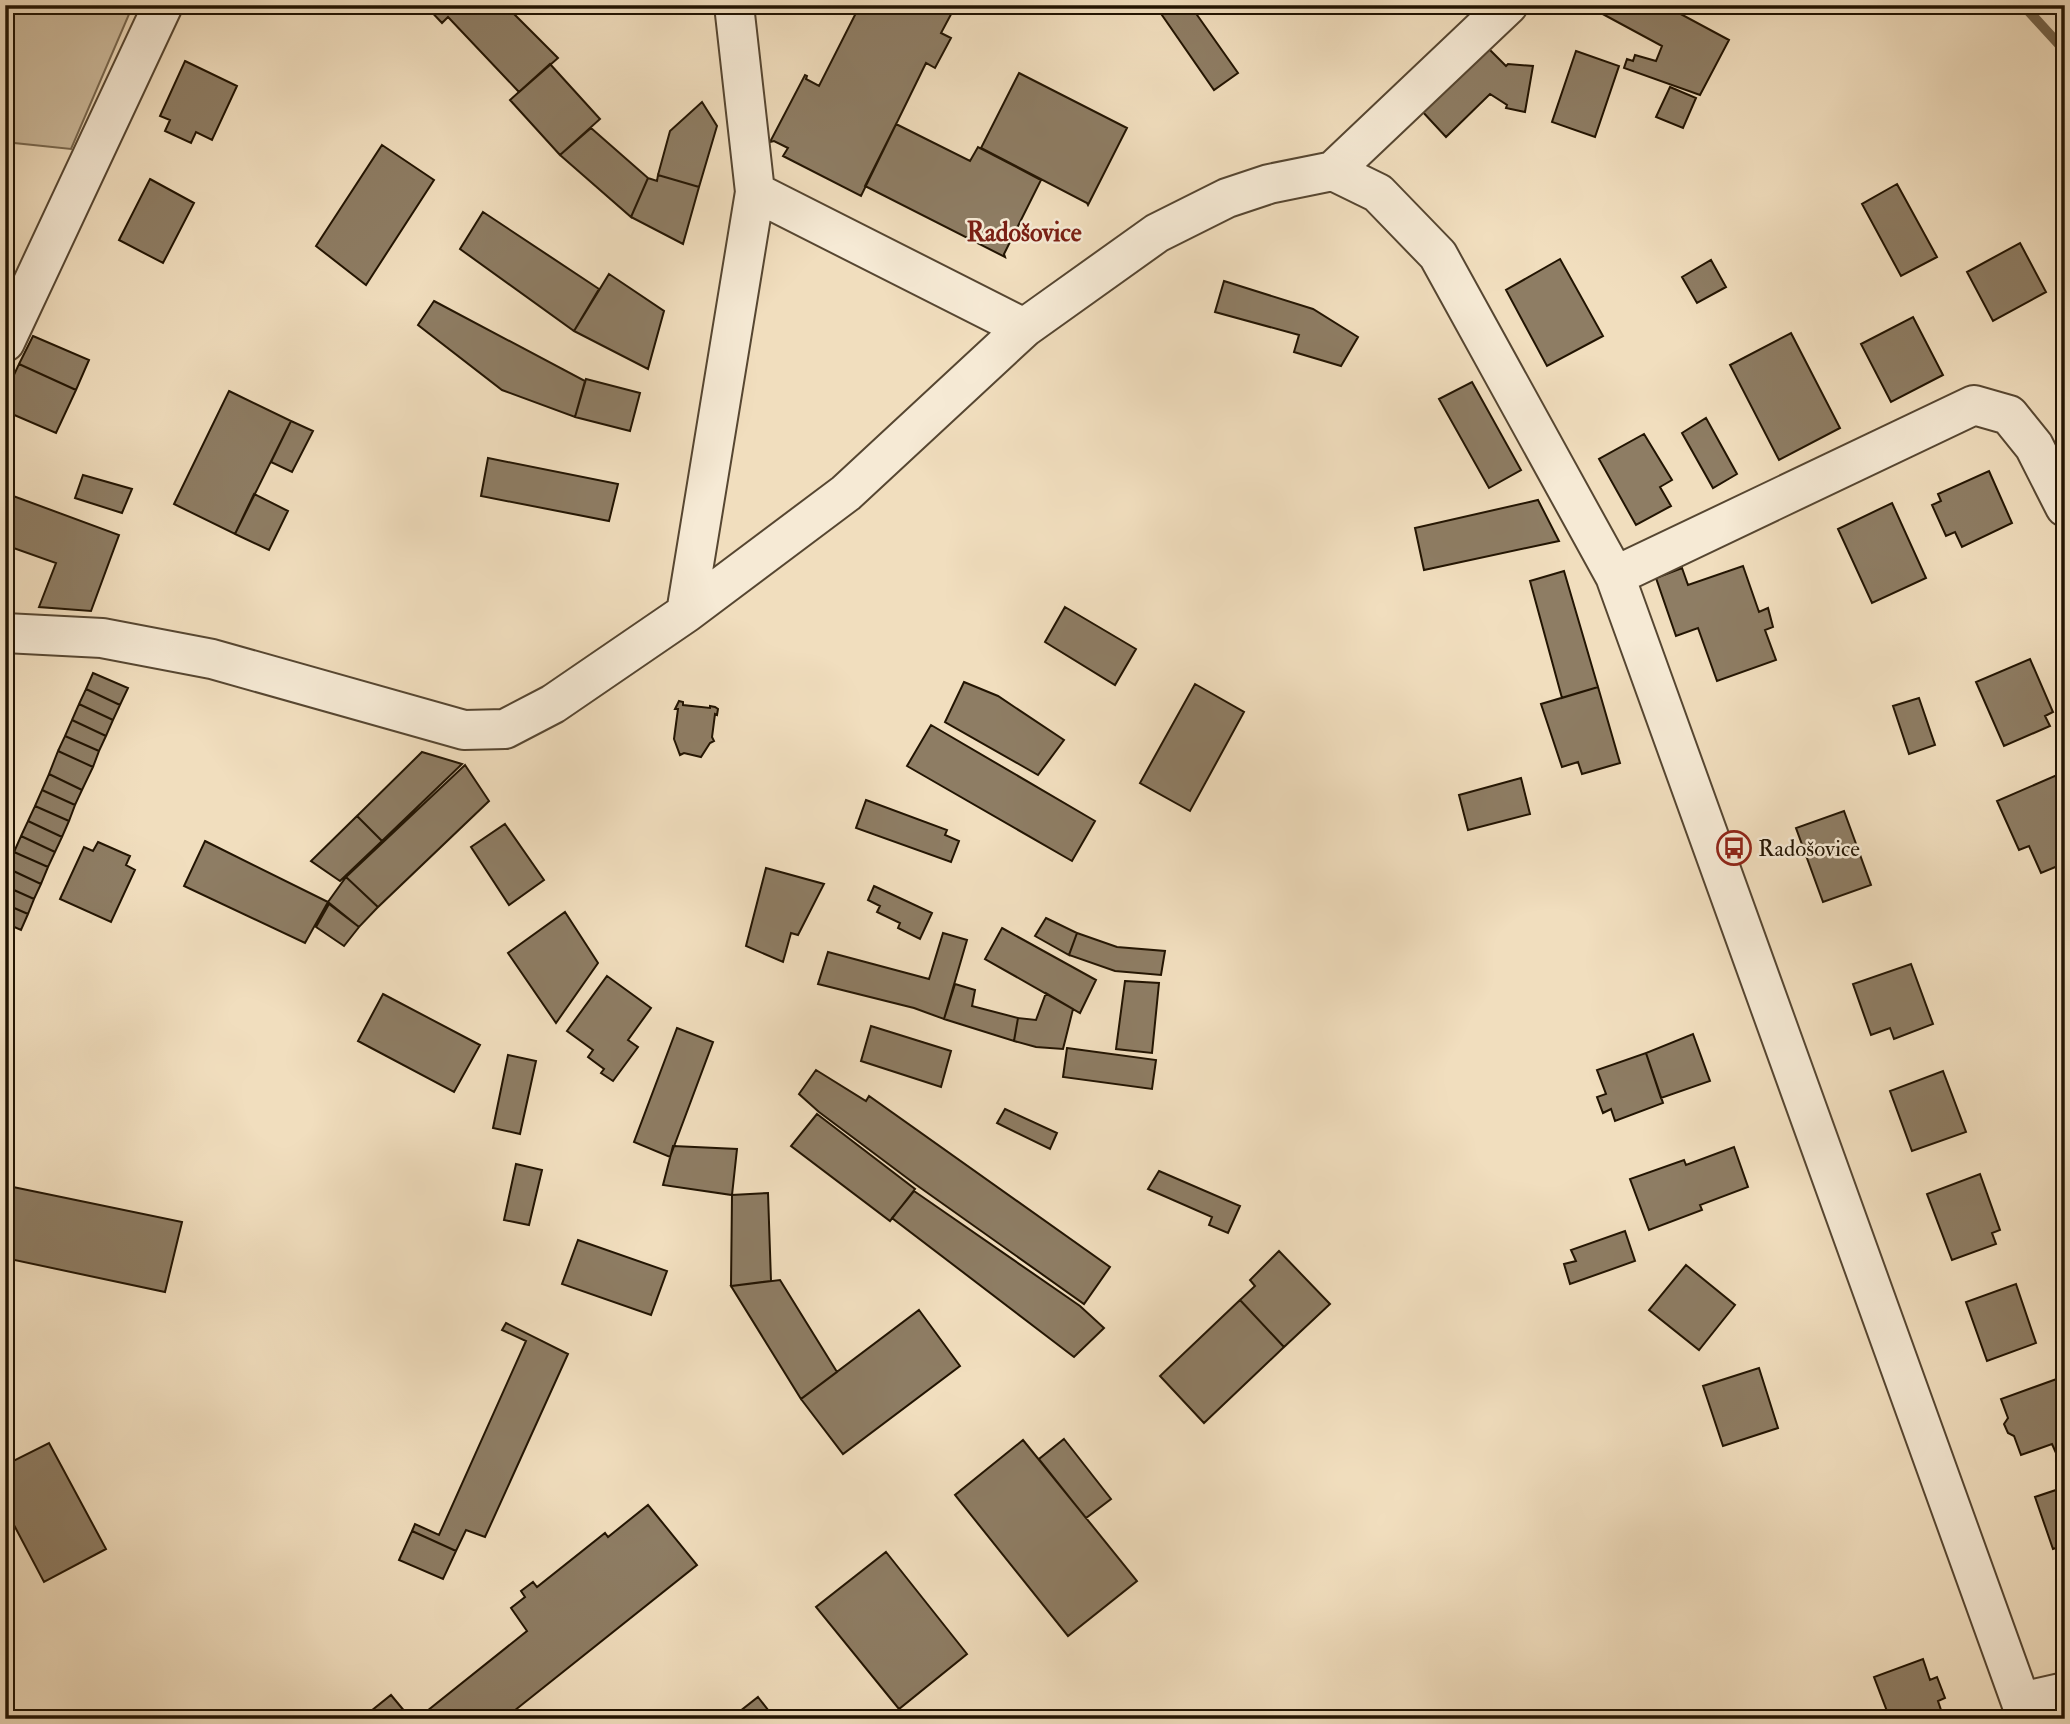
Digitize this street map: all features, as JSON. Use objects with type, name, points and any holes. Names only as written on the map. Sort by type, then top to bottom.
[{"type":"street","points":[[5,342],[163,5]]},
{"type":"street","points":[[686,613],[755,192],[734,5]]},
{"type":"street","points":[[5,633],[102,638],[198,656],[464,730],[505,729],[553,704],[686,613],[846,493],[1024,328],[1157,233],[1227,198],[1269,184],[1333,171],[1507,5]]},
{"type":"street","points":[[1333,171],[1378,192],[1438,256],[1615,576],[2024,1710],[2065,1692]]},
{"type":"street","points":[[755,192],[1024,328]]},
{"type":"street","points":[[1615,576],[1974,405],[2009,415],[2034,446],[2065,507]]},
{"type":"shaded area","points":[[5,5],[133,5],[71,149],[5,142]]},
{"type":"building","points":[[425,5],[509,5],[507,7],[558,58],[519,92],[448,17],[442,23]]},
{"type":"building","points":[[860,5],[956,5],[941,33],[951,38],[935,68],[926,63],[861,196],[783,156],[788,148],[774,141],[770,142],[805,75],[806,79],[819,86]]},
{"type":"building","points":[[1155,5],[1190,5],[1238,73],[1214,90]]},
{"type":"building","points":[[1586,5],[1664,5],[1729,40],[1700,95],[1624,68],[1627,59],[1633,61],[1635,55],[1656,61],[1662,46]]},
{"type":"building","points":[[1487,47],[1506,66],[1533,66],[1525,112],[1506,108],[1507,105],[1490,94],[1446,137],[1421,110]]},
{"type":"building","points":[[1576,51],[1619,66],[1595,137],[1552,122]]},
{"type":"building","points":[[185,61],[237,86],[212,140],[196,132],[191,143],[165,131],[170,120],[160,116]]},
{"type":"building","points":[[550,64],[600,119],[560,155],[510,100]]},
{"type":"building","points":[[1019,73],[1127,128],[1088,205],[981,148]]},
{"type":"building","points":[[1670,87],[1696,98],[1683,128],[1656,117]]},
{"type":"building","points":[[702,102],[717,126],[699,187],[658,175],[670,131]]},
{"type":"building","points":[[896,124],[970,161],[978,147],[1041,180],[1004,254],[1005,257],[865,186]]},
{"type":"building","points":[[591,128],[648,178],[631,217],[560,155]]},
{"type":"building","points":[[382,145],[434,180],[366,285],[316,246]]},
{"type":"building","points":[[658,175],[699,187],[683,244],[631,217],[648,178],[657,181]]},
{"type":"building","points":[[150,179],[194,203],[163,263],[119,240]]},
{"type":"building","points":[[1897,184],[1937,257],[1901,276],[1862,204]]},
{"type":"building","points":[[483,212],[599,289],[574,331],[460,249]]},
{"type":"building","points":[[2020,243],[2046,292],[1993,321],[1967,272]]},
{"type":"building","points":[[1560,259],[1603,336],[1547,366],[1506,290]]},
{"type":"building","points":[[1711,260],[1726,287],[1697,303],[1682,277]]},
{"type":"building","points":[[609,274],[664,311],[648,369],[574,331]]},
{"type":"building","points":[[1224,281],[1313,309],[1358,337],[1341,366],[1294,352],[1299,335],[1215,312]]},
{"type":"building","points":[[434,301],[585,381],[575,417],[502,390],[418,325]]},
{"type":"building","points":[[1913,317],[1943,375],[1891,402],[1861,344]]},
{"type":"building","points":[[1791,333],[1840,428],[1779,460],[1730,365]]},
{"type":"building","points":[[33,336],[89,360],[76,390],[19,364]]},
{"type":"building","points":[[19,364],[76,390],[56,433],[5,411],[5,394]]},
{"type":"building","points":[[586,379],[640,393],[630,431],[575,417]]},
{"type":"building","points":[[1472,382],[1521,470],[1489,488],[1439,399]]},
{"type":"building","points":[[229,391],[291,421],[235,534],[174,504]]},
{"type":"building","points":[[1706,418],[1737,474],[1713,488],[1682,433]]},
{"type":"building","points":[[291,421],[313,431],[292,472],[271,462]]},
{"type":"building","points":[[1644,434],[1672,480],[1660,487],[1671,506],[1636,525],[1599,459]]},
{"type":"building","points":[[488,458],[618,484],[609,521],[481,496]]},
{"type":"building","points":[[1989,471],[2012,523],[1962,547],[1955,532],[1946,536],[1932,505],[1941,501],[1938,494]]},
{"type":"building","points":[[83,475],[132,489],[122,513],[75,498]]},
{"type":"building","points":[[5,493],[119,535],[91,611],[39,607],[56,563],[5,545]]},
{"type":"building","points":[[254,494],[288,511],[269,550],[235,534]]},
{"type":"building","points":[[1538,500],[1559,541],[1424,570],[1415,528]]},
{"type":"building","points":[[1892,503],[1926,578],[1872,603],[1838,529]]},
{"type":"building","points":[[1743,566],[1759,612],[1768,608],[1773,627],[1765,630],[1776,660],[1717,681],[1698,628],[1676,636],[1656,578],[1682,568],[1688,585]]},
{"type":"building","points":[[1564,571],[1598,687],[1562,698],[1530,581]]},
{"type":"building","points":[[1065,607],[1136,649],[1115,685],[1045,642]]},
{"type":"building","points":[[2030,659],[2053,712],[2045,716],[2050,726],[2004,746],[1976,682]]},
{"type":"building","points":[[93,673],[128,688],[120,705],[86,689]]},
{"type":"building","points":[[964,682],[998,696],[1064,740],[1038,775],[945,722]]},
{"type":"building","points":[[1195,684],[1244,712],[1190,811],[1140,783]]},
{"type":"building","points":[[1598,687],[1620,763],[1582,774],[1578,762],[1562,767],[1541,704]]},
{"type":"building","points":[[86,689],[120,705],[113,720],[79,704]]},
{"type":"building","points":[[1919,698],[1935,745],[1909,754],[1893,706]]},
{"type":"building","points":[[679,701],[683,702],[683,705],[718,709],[712,737],[714,741],[701,757],[684,753],[680,755],[674,739],[678,709],[675,709]]},
{"type":"building","points":[[79,704],[113,720],[106,736],[72,720]]},
{"type":"building","points":[[72,720],[106,736],[99,751],[65,736]]},
{"type":"building","points":[[931,725],[1095,821],[1072,861],[907,766]]},
{"type":"building","points":[[65,736],[99,751],[93,767],[58,751]]},
{"type":"building","points":[[58,751],[93,767],[82,790],[49,774]]},
{"type":"building","points":[[422,752],[462,764],[382,841],[357,816]]},
{"type":"building","points":[[465,765],[489,801],[378,907],[346,877]]},
{"type":"building","points":[[2064,772],[2065,863],[2041,873],[2029,846],[2019,850],[1997,801]]},
{"type":"building","points":[[49,774],[82,790],[75,805],[42,790]]},
{"type":"building","points":[[1521,778],[1530,814],[1468,830],[1459,795]]},
{"type":"building","points":[[42,790],[75,805],[69,821],[35,806]]},
{"type":"building","points":[[866,800],[947,830],[945,835],[959,841],[951,862],[856,828]]},
{"type":"building","points":[[35,806],[69,821],[62,837],[28,821]]},
{"type":"building","points":[[1844,811],[1871,885],[1823,902],[1796,828]]},
{"type":"building","points":[[357,816],[382,841],[340,881],[311,861]]},
{"type":"building","points":[[28,821],[62,837],[55,852],[21,836]]},
{"type":"building","points":[[505,824],[544,880],[509,905],[471,847]]},
{"type":"building","points":[[21,836],[55,852],[48,867],[14,852]]},
{"type":"building","points":[[205,841],[328,902],[305,943],[184,886]]},
{"type":"building","points":[[98,842],[130,856],[126,865],[135,870],[111,922],[60,899],[84,847],[93,851]]},
{"type":"building","points":[[14,852],[48,867],[41,884],[7,868]]},
{"type":"building","points":[[7,868],[41,884],[34,899],[5,886]]},
{"type":"building","points":[[766,868],[824,884],[798,935],[791,933],[783,962],[746,946]]},
{"type":"building","points":[[346,877],[378,907],[359,927],[328,902]]},
{"type":"building","points":[[5,886],[34,899],[28,914],[5,904]]},
{"type":"building","points":[[874,886],[932,913],[920,939],[898,928],[900,923],[877,912],[880,906],[868,900]]},
{"type":"building","points":[[5,904],[28,914],[21,930],[5,923]]},
{"type":"building","points":[[329,904],[359,927],[344,946],[316,927]]},
{"type":"building","points":[[565,912],[598,963],[556,1023],[508,953]]},
{"type":"building","points":[[1046,918],[1077,933],[1069,955],[1035,936]]},
{"type":"building","points":[[1002,928],[1096,980],[1080,1013],[985,959]]},
{"type":"building","points":[[943,933],[967,940],[944,1019],[914,1008],[818,984],[828,952],[929,979]]},
{"type":"building","points":[[1077,933],[1117,947],[1165,951],[1161,975],[1115,971],[1069,955]]},
{"type":"building","points":[[1911,964],[1933,1024],[1894,1039],[1890,1028],[1871,1035],[1853,984]]},
{"type":"building","points":[[607,976],[651,1008],[628,1040],[638,1047],[613,1081],[601,1073],[604,1069],[588,1057],[593,1050],[567,1031]]},
{"type":"building","points":[[1125,981],[1159,983],[1152,1053],[1116,1049]]},
{"type":"building","points":[[955,984],[975,990],[972,1006],[1018,1018],[1014,1041],[944,1019]]},
{"type":"building","points":[[1046,993],[1073,1009],[1063,1049],[1036,1047],[1014,1041],[1018,1018],[1036,1020]]},
{"type":"building","points":[[383,994],[480,1045],[454,1092],[358,1041]]},
{"type":"building","points":[[871,1026],[951,1051],[941,1087],[861,1061]]},
{"type":"building","points":[[677,1028],[713,1042],[670,1157],[634,1142]]},
{"type":"building","points":[[1693,1034],[1710,1081],[1661,1098],[1646,1053]]},
{"type":"building","points":[[1067,1048],[1156,1060],[1152,1089],[1063,1077]]},
{"type":"building","points":[[1646,1053],[1663,1103],[1615,1121],[1611,1109],[1603,1113],[1597,1097],[1606,1094],[1597,1070]]},
{"type":"building","points":[[508,1055],[536,1061],[520,1134],[493,1128]]},
{"type":"building","points":[[816,1070],[866,1101],[869,1096],[1110,1267],[1084,1304],[819,1112],[799,1094]]},
{"type":"building","points":[[1943,1071],[1966,1132],[1912,1151],[1890,1091]]},
{"type":"building","points":[[1005,1109],[1057,1133],[1050,1149],[997,1123]]},
{"type":"building","points":[[817,1114],[915,1189],[890,1221],[791,1146]]},
{"type":"building","points":[[673,1146],[737,1149],[732,1195],[663,1185]]},
{"type":"building","points":[[1734,1147],[1748,1187],[1700,1205],[1702,1210],[1649,1230],[1630,1179],[1684,1160],[1686,1165]]},
{"type":"building","points":[[516,1164],[542,1170],[529,1225],[504,1220]]},
{"type":"building","points":[[1159,1171],[1240,1206],[1228,1233],[1209,1225],[1212,1217],[1148,1189]]},
{"type":"building","points":[[1980,1174],[2000,1230],[1992,1233],[1996,1244],[1952,1260],[1927,1194]]},
{"type":"building","points":[[13,1187],[182,1222],[165,1292],[5,1258],[5,1228]]},
{"type":"building","points":[[914,1191],[1080,1306],[1104,1328],[1074,1357],[892,1218]]},
{"type":"building","points":[[768,1193],[771,1281],[731,1286],[732,1195]]},
{"type":"building","points":[[1625,1231],[1635,1261],[1570,1284],[1564,1264],[1576,1261],[1571,1250]]},
{"type":"building","points":[[578,1240],[667,1271],[651,1315],[562,1284]]},
{"type":"building","points":[[1279,1251],[1330,1304],[1284,1347],[1240,1300],[1255,1286],[1250,1280]]},
{"type":"building","points":[[1686,1265],[1735,1305],[1699,1350],[1649,1310]]},
{"type":"building","points":[[780,1280],[837,1372],[801,1399],[731,1286]]},
{"type":"building","points":[[2016,1284],[2036,1343],[1987,1361],[1966,1302]]},
{"type":"building","points":[[1240,1300],[1284,1347],[1204,1423],[1160,1376]]},
{"type":"building","points":[[919,1310],[960,1366],[843,1454],[801,1399]]},
{"type":"building","points":[[506,1323],[568,1354],[485,1537],[466,1530],[456,1551],[412,1531],[415,1524],[439,1535],[526,1341],[502,1330]]},
{"type":"building","points":[[1759,1368],[1778,1428],[1723,1446],[1703,1386]]},
{"type":"building","points":[[2065,1376],[2065,1450],[2056,1453],[2052,1444],[2021,1455],[2014,1436],[2008,1433],[2004,1424],[2008,1418],[2001,1399]]},
{"type":"building","points":[[1064,1439],[1111,1499],[1086,1518],[1039,1459]]},
{"type":"building","points":[[1023,1440],[1137,1581],[1068,1636],[955,1495]]},
{"type":"building","points":[[49,1443],[106,1549],[44,1582],[5,1508],[5,1465]]},
{"type":"building","points":[[2065,1487],[2065,1545],[2053,1549],[2035,1497]]},
{"type":"building","points":[[648,1505],[697,1565],[504,1719],[417,1719],[527,1631],[511,1608],[525,1597],[521,1591],[533,1582],[537,1587],[605,1533],[608,1537]]},
{"type":"building","points":[[412,1531],[456,1551],[443,1579],[399,1560]]},
{"type":"building","points":[[886,1552],[967,1654],[899,1709],[816,1607]]},
{"type":"building","points":[[1923,1659],[1930,1680],[1937,1677],[1945,1698],[1938,1701],[1944,1719],[1890,1719],[1874,1677]]},
{"type":"building","points":[[391,1695],[411,1719],[361,1719]]},
{"type":"building","points":[[758,1697],[775,1719],[730,1719]]},
{"type":"waterway","points":[[2023,5],[2065,51]]},
{"type":"place","name":"Radošovice","points":[[1734,848]]},
{"type":"district","name":"Radošovice","points":[[1024,232]]}]
